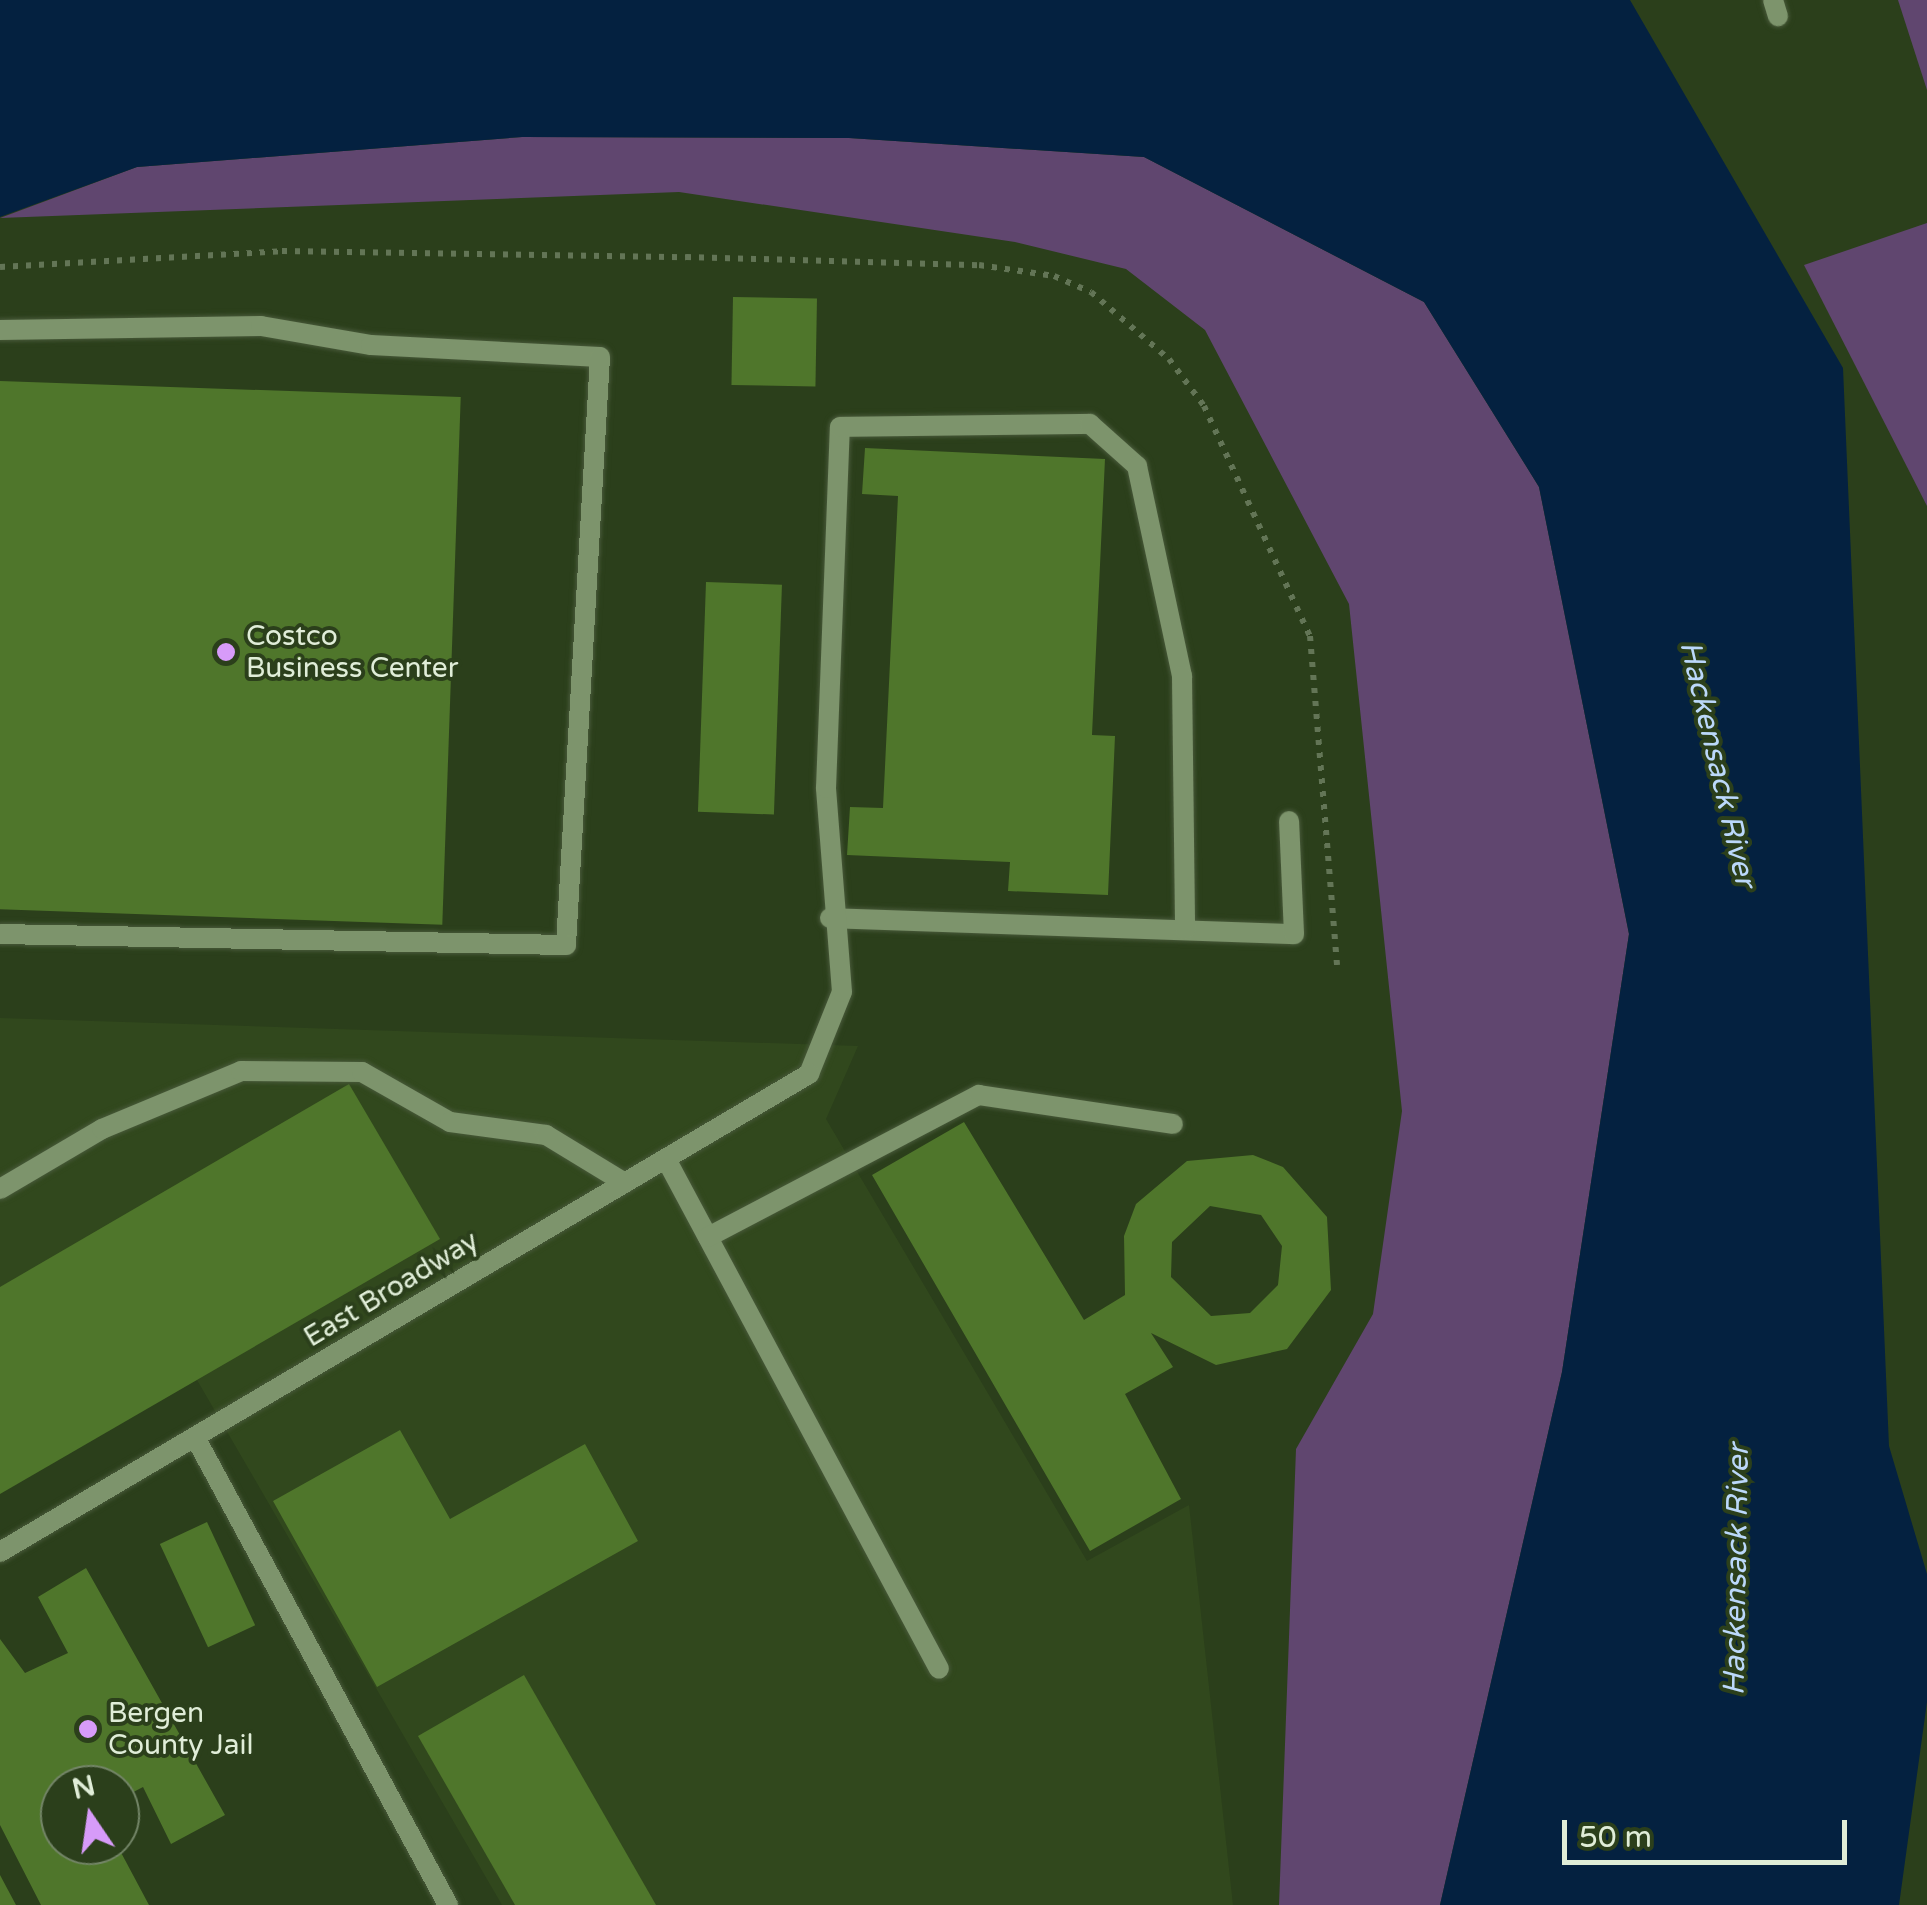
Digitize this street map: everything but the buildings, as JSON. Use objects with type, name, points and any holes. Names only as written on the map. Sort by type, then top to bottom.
[{"type":"street","points":[[0,330],[260,326],[371,345],[600,357],[566,945],[0,934]]},
{"type":"street","points":[[1185,930],[1182,676],[1137,466],[1090,424],[995,421],[840,427],[830,918],[1294,934],[1289,822]]},
{"type":"street","name":"East Broadway","points":[[0,1552],[810,1074],[842,992],[830,918]]},
{"type":"street","points":[[0,1190],[102,1128],[241,1071],[362,1072],[450,1122],[546,1135],[625,1183]]},
{"type":"street","points":[[708,1236],[979,1095],[1172,1124]]},
{"type":"street","points":[[666,1159],[939,1668]]},
{"type":"street","points":[[195,1437],[448,1905]]},
{"type":"shaded area","points":[[1898,0],[1927,0],[1927,90]]},
{"type":"shaded area","points":[[522,137],[849,138],[1144,157],[1424,302],[1539,487],[1629,934],[1562,1372],[1440,1905],[1279,1905],[1296,1449],[1373,1314],[1402,1111],[1349,604],[1205,330],[1126,269],[1015,242],[679,192],[0,218],[137,167]]},
{"type":"shaded area","points":[[1927,223],[1927,506],[1804,265]]},
{"type":"shaded area","points":[[0,1018],[858,1046],[826,1119],[1087,1561],[1189,1505],[1233,1905],[502,1905],[197,1380],[0,1491]]},
{"type":"water","name":"Hackensack River","points":[[0,0],[1630,0],[1843,368],[1889,1446],[1927,1574],[1927,1702],[1899,1905],[1440,1905],[1562,1372],[1629,934],[1539,487],[1424,302],[1144,157],[849,138],[522,137],[137,167],[0,217]]},
{"type":"place","name":"Costco Business Center","points":[[226,652]]},
{"type":"place","name":"Bergen County Jail","points":[[88,1729]]}]
